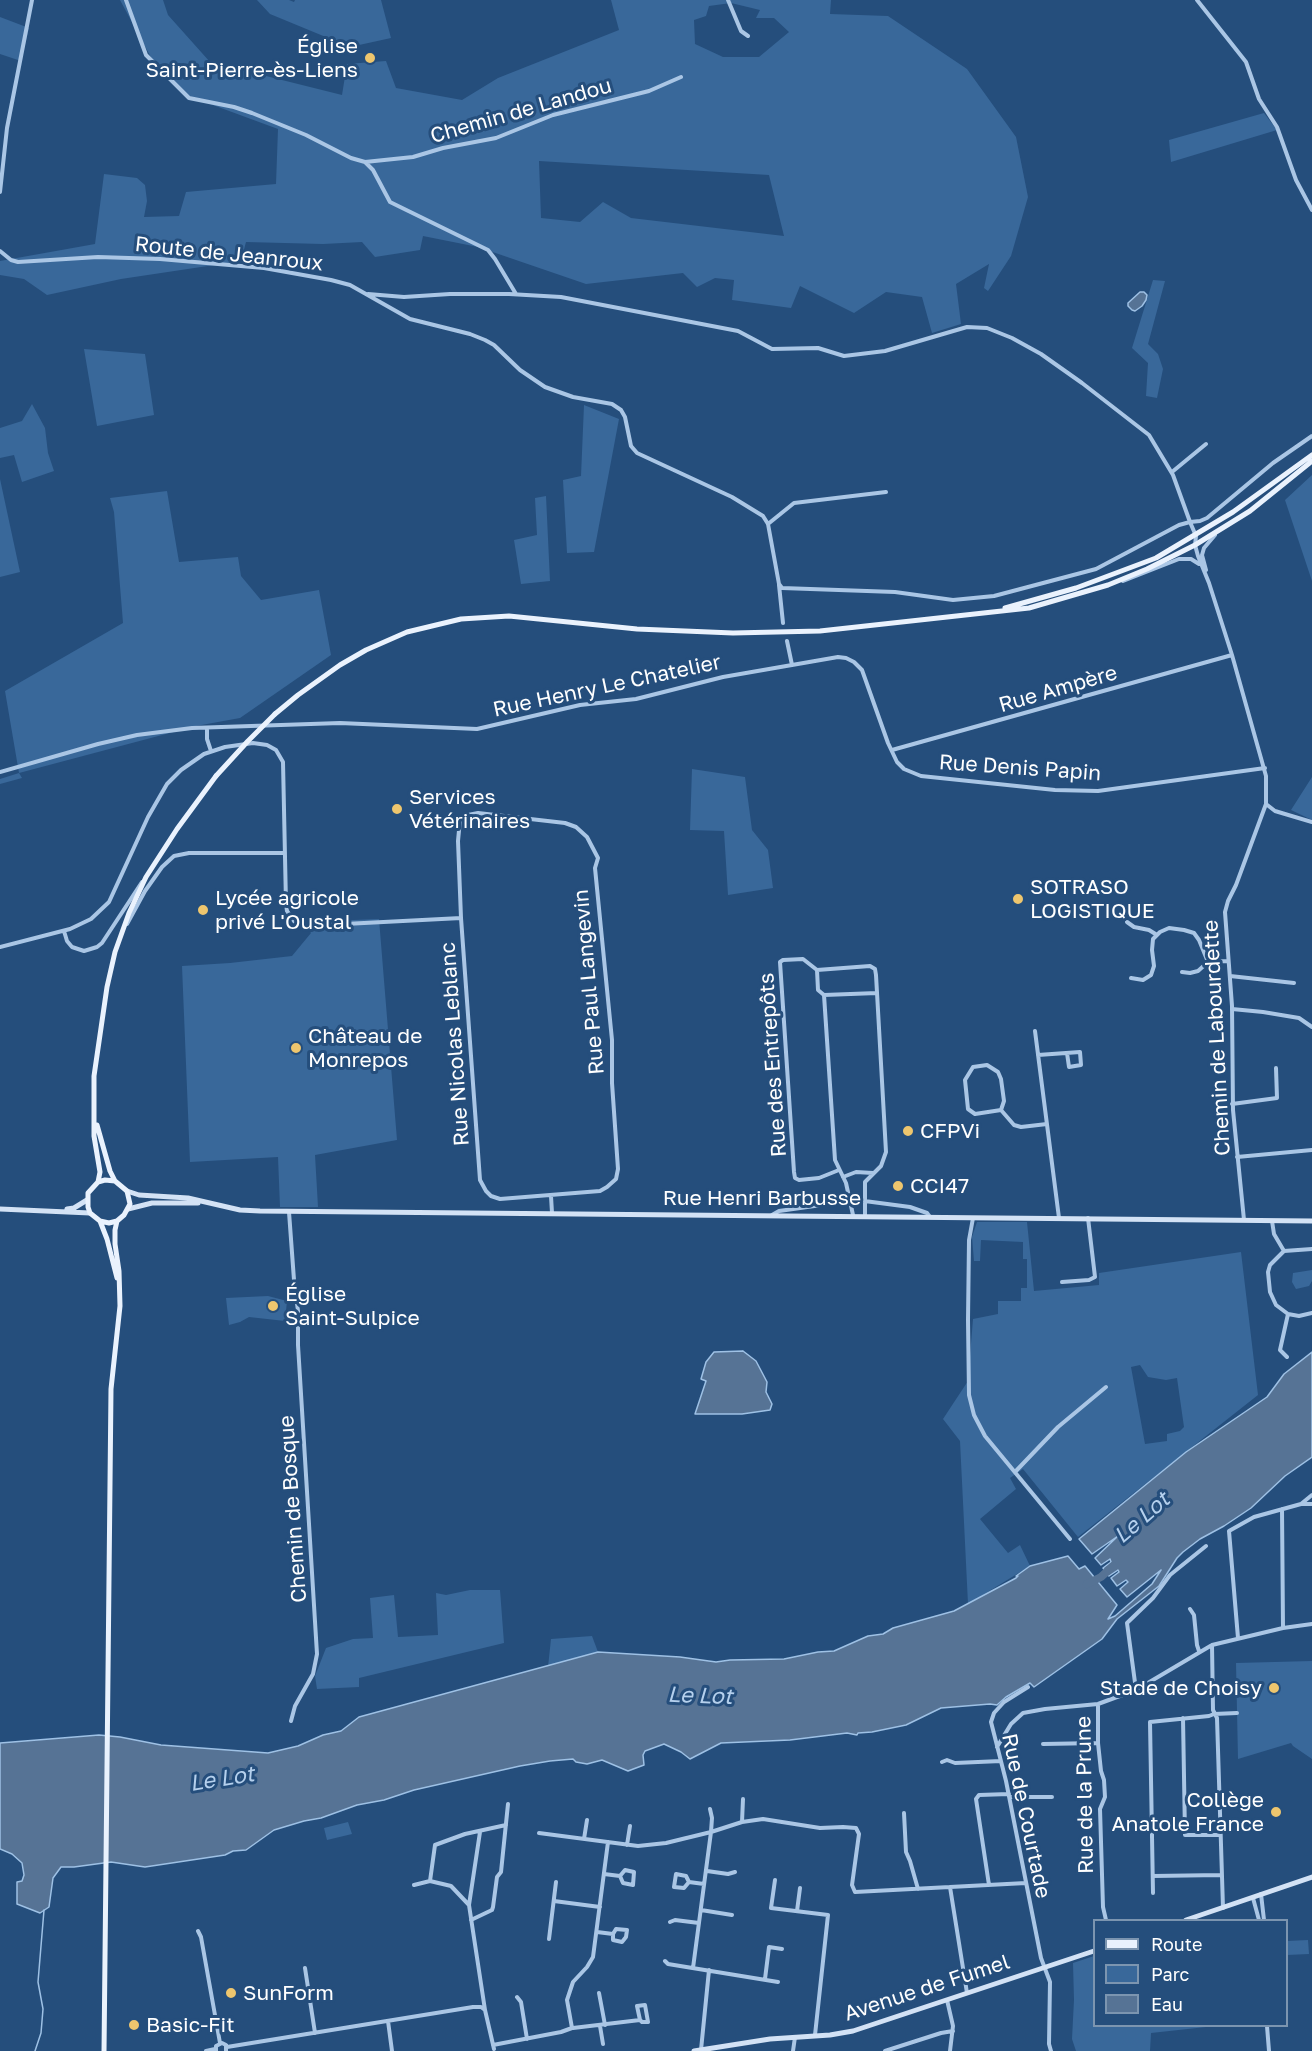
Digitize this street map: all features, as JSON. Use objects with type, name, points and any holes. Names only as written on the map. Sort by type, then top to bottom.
[{"type":"main road","points":[[988,612],[1076,588],[1135,568],[1196,536],[1312,455]]},
{"type":"main road","points":[[98,1182],[100,1172],[94,1136],[94,1076],[107,987],[129,913],[146,877],[177,829],[216,776],[275,714],[340,665],[366,650],[407,632],[461,619],[508,616],[637,629],[733,633],[820,631],[1029,608],[1108,585],[1195,545],[1277,491],[1312,461]]},
{"type":"main road","points":[[0,1209],[90,1213],[100,1221],[109,1223],[117,1221],[124,1215],[128,1209],[127,1191],[115,1181],[101,1144],[94,1110]]},
{"type":"main road","points":[[90,1213],[87,1200],[92,1187],[105,1180],[115,1181]]},
{"type":"main road","name":"Rue Henri Barbusse","points":[[127,1191],[139,1195],[188,1198],[240,1210],[289,1212],[853,1215],[1312,1221]]},
{"type":"main road","points":[[59,1211],[74,1208],[87,1200]]},
{"type":"main road","name":"Rue Henri Barbusse","points":[[128,1209],[139,1205],[174,1202],[212,1204]]},
{"type":"main road","points":[[100,1221],[120,1291]]},
{"type":"main road","points":[[104,2051],[111,1389],[120,1291],[115,1244],[117,1221]]},
{"type":"main road","points":[[1189,1919],[1312,1877]]},
{"type":"main road","name":"Avenue de Fumel","points":[[694,2051],[795,2036],[853,2031],[1093,1952]]},
{"type":"street","points":[[0,192],[7,128],[32,0]]},
{"type":"street","points":[[126,0],[146,55],[189,98],[252,113],[306,135],[351,158],[365,162],[373,170],[390,202],[488,250],[516,295]]},
{"type":"street","points":[[728,0],[741,31],[748,36]]},
{"type":"street","points":[[1197,0],[1246,62],[1259,99],[1277,127],[1296,180],[1312,210]]},
{"type":"street","name":"Chemin de Landou","points":[[365,162],[412,157],[443,148],[496,138],[553,115],[648,92],[681,77]]},
{"type":"street","name":"Route de Jeanroux","points":[[0,251],[11,260],[18,262],[98,257],[139,258],[264,268],[350,285],[383,306],[410,319],[485,340],[494,345],[520,370],[545,387],[573,396],[612,404],[621,410],[625,417],[631,446],[638,453],[732,497],[763,516],[768,524]]},
{"type":"street","points":[[367,294],[404,297],[450,294],[561,297],[738,331],[771,349],[818,348],[844,356],[885,351],[967,327],[987,328],[1032,349],[1099,396],[1149,435],[1172,472],[1196,536],[1195,545],[1209,583]]},
{"type":"street","points":[[779,584],[782,588],[788,589],[870,590],[940,599],[969,599],[994,596],[1096,569],[1179,525],[1207,518],[1273,463],[1312,436]]},
{"type":"street","points":[[1172,472],[1206,444]]},
{"type":"street","points":[[783,623],[779,584],[768,524],[794,503],[886,492]]},
{"type":"street","points":[[1209,583],[1202,555],[1209,541],[1225,526]]},
{"type":"street","points":[[1108,585],[1185,558],[1198,562],[1209,583]]},
{"type":"street","name":"Chemin de Labourdette","points":[[1209,583],[1264,768],[1266,804],[1225,912],[1232,1009],[1232,1104],[1244,1220]]},
{"type":"street","points":[[787,641],[792,665]]},
{"type":"street","name":"Rue Ampère","points":[[891,750],[1232,655]]},
{"type":"street","name":"Rue Henry Le Chatelier","points":[[0,772],[62,753],[137,735],[177,729],[340,723],[477,729],[580,705],[636,699],[723,676],[838,657],[858,664],[862,670],[891,750]]},
{"type":"street","points":[[207,728],[207,739],[211,751]]},
{"type":"street","points":[[0,947],[64,931],[91,919],[109,902],[153,807],[167,784],[181,770],[211,751],[236,745],[260,743],[278,753],[285,769],[287,911],[291,918],[302,926],[461,918]]},
{"type":"street","name":"Rue Denis Papin","points":[[891,750],[904,770],[921,776],[1055,790],[1098,791],[1264,768]]},
{"type":"street","points":[[1266,804],[1275,811],[1312,822]]},
{"type":"street","name":"Rue Paul Langevin","points":[[458,825],[465,816],[478,813],[565,823],[576,827],[583,833],[598,858],[595,868],[612,1040],[612,1083],[618,1175],[608,1187],[600,1191],[551,1196]]},
{"type":"street","name":"Rue Nicolas Leblanc","points":[[458,825],[461,918],[480,1180],[486,1191],[495,1198],[551,1196]]},
{"type":"street","points":[[121,935],[145,891],[162,867],[174,856],[189,853],[285,853]]},
{"type":"street","points":[[64,931],[72,947],[84,951],[97,947],[102,943],[146,877]]},
{"type":"street","points":[[1127,922],[1134,927],[1149,930],[1157,935]]},
{"type":"street","points":[[1131,978],[1143,980],[1151,975],[1154,966],[1153,939],[1169,928],[1194,933],[1208,962]]},
{"type":"street","name":"Rue des Entrepôts","points":[[817,970],[802,959],[780,962],[794,1172],[795,1178],[799,1180],[819,1178],[838,1170]]},
{"type":"street","points":[[1182,972],[1198,971],[1208,962],[1228,961]]},
{"type":"street","points":[[865,1216],[865,1182],[881,1166],[886,1152],[876,972],[870,966],[817,970],[818,990],[824,995],[877,993]]},
{"type":"street","points":[[1230,976],[1294,983]]},
{"type":"street","points":[[824,995],[835,1160],[843,1177],[853,1215]]},
{"type":"street","points":[[1232,1009],[1299,1018],[1312,1028]]},
{"type":"street","points":[[1035,1030],[1059,1218]]},
{"type":"street","points":[[1038,1055],[1080,1052],[1081,1065],[1069,1066],[1067,1053]]},
{"type":"street","points":[[987,1065],[994,1068],[1000,1075],[1004,1101],[1001,1110],[975,1114],[968,1109],[965,1080],[974,1067],[987,1065]]},
{"type":"street","points":[[1232,1104],[1277,1098],[1276,1068]]},
{"type":"street","points":[[1001,1110],[1007,1118],[1021,1127],[1047,1124]]},
{"type":"street","points":[[1237,1157],[1312,1150]]},
{"type":"street","points":[[843,1177],[856,1172],[873,1173]]},
{"type":"street","points":[[551,1196],[552,1213]]},
{"type":"street","points":[[772,1215],[779,1211],[850,1200],[865,1200],[910,1208],[927,1213],[930,1217]]},
{"type":"street","name":"Chemin de Bosque","points":[[289,1212],[298,1311],[316,1654],[313,1674],[295,1707],[291,1721]]},
{"type":"street","points":[[974,1217],[969,1240],[969,1395],[974,1415],[985,1436],[1071,1539]]},
{"type":"street","points":[[1062,1282],[1089,1280],[1095,1277],[1088,1218]]},
{"type":"street","points":[[1272,1221],[1274,1234],[1284,1251]]},
{"type":"street","points":[[1312,1249],[1284,1251],[1270,1265],[1268,1277],[1270,1292],[1276,1305],[1288,1314],[1299,1316],[1312,1313]]},
{"type":"street","points":[[1287,1357],[1280,1350],[1288,1314]]},
{"type":"street","points":[[1015,1472],[1058,1427],[1106,1387]]},
{"type":"street","points":[[1301,1504],[1312,1495]]},
{"type":"street","points":[[1238,1638],[1229,1531],[1254,1517],[1301,1504],[1312,1504]]},
{"type":"street","points":[[1282,1509],[1283,1628]]},
{"type":"street","points":[[1137,1690],[1127,1623],[1154,1598],[1170,1575],[1206,1546]]},
{"type":"street","points":[[1190,1609],[1194,1615],[1197,1645],[1200,1651]]},
{"type":"street","points":[[998,1747],[1011,1724],[1023,1713],[1098,1704],[1137,1690],[1212,1645],[1283,1628],[1312,1624]]},
{"type":"street","points":[[1212,1645],[1214,1714],[1217,1718],[1222,1908]]},
{"type":"street","name":"Rue de Courtade","points":[[1028,1687],[1004,1702],[993,1713],[991,1722],[1009,1796],[1044,1967],[1050,1982],[1048,2044],[1050,2051]]},
{"type":"street","name":"Rue de la Prune","points":[[1098,1704],[1098,1743],[1105,1797],[1100,1809],[1103,1907],[1106,1919]]},
{"type":"street","points":[[1153,1893],[1150,1722],[1237,1713]]},
{"type":"street","points":[[1183,1718],[1185,1835],[1220,1835]]},
{"type":"street","points":[[1043,1744],[1098,1743]]},
{"type":"street","points":[[942,1762],[946,1760],[956,1763],[1001,1761]]},
{"type":"street","points":[[989,1885],[976,1799],[979,1795],[1052,1797]]},
{"type":"street","points":[[742,1799],[742,1822]]},
{"type":"street","points":[[471,1920],[492,1910],[493,1907],[497,1877],[501,1872],[508,1804]]},
{"type":"street","points":[[693,1968],[711,1832],[710,1809]]},
{"type":"street","points":[[904,1812],[906,1852],[918,1889]]},
{"type":"street","points":[[538,1833],[638,1846],[666,1843],[742,1822],[763,1819],[820,1828],[856,1828],[859,1834],[852,1890],[858,1892],[1026,1882]]},
{"type":"street","points":[[585,1839],[587,1820]]},
{"type":"street","points":[[430,1881],[435,1845],[465,1834],[506,1825]]},
{"type":"street","points":[[627,1845],[630,1827]]},
{"type":"street","points":[[480,1832],[469,1905],[485,2010],[494,2049],[572,2028],[640,2020],[648,2022],[645,2005],[637,2006],[640,2020]]},
{"type":"street","points":[[572,2028],[567,2000],[569,1990],[593,1957],[608,1842]]},
{"type":"street","points":[[625,1870],[634,1872],[633,1885],[623,1883],[620,1876],[625,1870]]},
{"type":"street","points":[[706,1871],[728,1874],[735,1872]]},
{"type":"street","points":[[604,1874],[620,1876]]},
{"type":"street","points":[[1153,1876],[1221,1875]]},
{"type":"street","points":[[775,1880],[771,1908],[828,1915],[815,2036]]},
{"type":"street","points":[[414,1885],[430,1881],[451,1886],[469,1905]]},
{"type":"street","points":[[549,1939],[556,1882]]},
{"type":"street","points":[[689,1882],[704,1884]]},
{"type":"street","points":[[951,1887],[967,1993]]},
{"type":"street","points":[[797,1911],[800,1888]]},
{"type":"street","points":[[1261,1894],[1264,1919]]},
{"type":"street","points":[[1253,1898],[1259,1919]]},
{"type":"street","points":[[554,1901],[600,1907]]},
{"type":"street","points":[[701,1910],[732,1915]]},
{"type":"street","points":[[670,1922],[675,1920],[699,1923]]},
{"type":"street","points":[[198,1931],[203,1945],[220,2043],[216,2050],[206,2051]]},
{"type":"street","points":[[597,1932],[613,1934]]},
{"type":"street","points":[[765,1979],[769,1947],[782,1949]]},
{"type":"street","points":[[665,1961],[668,1964],[778,1982]]},
{"type":"street","points":[[305,1968],[315,2033]]},
{"type":"street","points":[[701,2050],[709,1970]]},
{"type":"street","points":[[599,1993],[603,2044]]},
{"type":"street","points":[[517,1996],[521,2002],[527,2039]]},
{"type":"street","points":[[947,1999],[952,2015],[953,2031],[950,2051]]},
{"type":"street","points":[[220,2043],[225,2044],[226,2049],[473,2007],[481,2007],[485,2010]]},
{"type":"street","points":[[388,2021],[392,2051]]},
{"type":"street","points":[[1268,2027],[1269,2051]]},
{"type":"street","points":[[885,2051],[953,2031]]},
{"type":"street","points":[[792,2051],[795,2036]]},
{"type":"green space","points":[[120,0],[163,0],[168,15],[210,62],[342,95],[347,64],[386,61],[396,88],[462,100],[498,78],[619,30],[611,0],[831,0],[830,14],[888,16],[967,69],[1016,137],[1028,197],[1011,256],[988,291],[984,288],[989,264],[956,284],[961,324],[932,333],[922,297],[886,292],[854,313],[800,286],[791,308],[732,300],[734,280],[715,278],[697,287],[683,273],[586,284],[478,247],[423,236],[420,250],[375,257],[362,242],[323,244],[246,242],[241,261],[121,279],[47,295],[24,279],[0,275],[0,261],[95,244],[104,174],[137,178],[145,185],[147,201],[144,217],[179,216],[186,192],[276,184],[278,129],[183,94],[154,63]],"holes":[[[731,3],[760,10],[756,18],[774,18],[789,32],[759,57],[723,57],[695,44],[694,20],[706,16],[709,6]],[[539,161],[769,175],[784,236],[631,218],[603,202],[580,222],[541,218]]]},
{"type":"green space","points":[[257,0],[294,2],[295,0],[381,0],[391,38],[350,47],[270,14]]},
{"type":"green space","points":[[0,17],[29,28],[21,61],[0,54]]},
{"type":"green space","points":[[1264,113],[1277,130],[1171,162],[1169,140]]},
{"type":"green space","points":[[1153,280],[1165,281],[1148,344],[1158,354],[1163,369],[1157,398],[1146,396],[1148,363],[1132,348]]},
{"type":"green space","points":[[84,349],[145,354],[154,415],[97,426]]},
{"type":"green space","points":[[32,404],[45,428],[48,453],[54,471],[22,482],[14,455],[0,458],[0,428],[22,421]]},
{"type":"green space","points":[[584,405],[619,419],[594,552],[567,553],[563,480],[581,476]]},
{"type":"green space","points":[[1312,475],[1312,581],[1285,500]]},
{"type":"green space","points":[[0,479],[20,572],[0,577]]},
{"type":"green space","points":[[167,491],[179,562],[238,557],[241,576],[261,600],[319,590],[331,655],[240,718],[196,726],[19,773],[5,691],[123,623],[114,512],[110,498]]},
{"type":"green space","points":[[546,496],[550,581],[521,584],[514,540],[537,535],[535,498]]},
{"type":"green space","points":[[692,769],[745,777],[752,830],[768,850],[773,888],[728,895],[724,831],[690,830]]},
{"type":"green space","points":[[19,773],[22,778],[0,784],[0,779]]},
{"type":"green space","points":[[1312,777],[1312,820],[1291,810]]},
{"type":"green space","points":[[379,919],[397,1140],[315,1155],[318,1207],[280,1207],[278,1157],[190,1162],[182,966],[292,956],[311,933],[303,922]]},
{"type":"green space","points":[[977,1222],[1027,1222],[1034,1291],[1099,1285],[1099,1273],[1241,1252],[1258,1395],[1078,1537],[1023,1469],[1010,1478],[1016,1489],[980,1519],[1008,1553],[1020,1545],[1030,1566],[968,1604],[960,1441],[943,1419],[968,1381],[973,1319],[998,1314],[998,1301],[1021,1301],[1021,1288],[1027,1288],[1027,1259],[1023,1259],[1023,1242],[981,1240],[980,1261],[974,1261],[972,1237]],"holes":[[[1140,1365],[1148,1377],[1166,1380],[1177,1378],[1184,1427],[1180,1431],[1167,1434],[1167,1441],[1145,1444],[1131,1367]]]},
{"type":"green space","points":[[1312,1270],[1312,1281],[1309,1286],[1296,1289],[1292,1282],[1293,1273]]},
{"type":"green space","points":[[268,1296],[287,1301],[285,1321],[249,1317],[229,1325],[226,1298]]},
{"type":"green space","points":[[470,1590],[500,1590],[504,1643],[359,1678],[359,1687],[317,1689],[315,1676],[326,1648],[353,1639],[373,1638],[370,1598],[394,1595],[398,1637],[438,1635],[436,1593],[446,1595]]},
{"type":"green space","points":[[592,1636],[598,1652],[548,1667],[551,1639]]},
{"type":"green space","name":"Stade de Choisy","points":[[1312,1661],[1312,1759],[1291,1743],[1238,1759],[1236,1663]]},
{"type":"green space","points":[[348,1822],[352,1834],[327,1840],[324,1828]]},
{"type":"green space","points":[[1308,1940],[1309,1954],[1288,1955],[1288,1941]]},
{"type":"green space","points":[[1093,1956],[1093,2027],[1206,2027],[1151,2033],[1150,2051],[1076,2051],[1072,2039],[1073,1963]]},
{"type":"water","points":[[1140,292],[1147,295],[1146,300],[1135,311],[1132,310],[1128,303]]},
{"type":"water","points":[[743,1351],[756,1361],[767,1382],[766,1392],[772,1404],[770,1410],[742,1414],[695,1414],[706,1381],[701,1379],[706,1362],[714,1352]]},
{"type":"water","points":[[1312,1352],[1312,1457],[1285,1476],[1251,1508],[1183,1552],[1159,1586],[1117,1619],[1102,1639],[1034,1687],[1030,1683],[997,1705],[941,1708],[906,1725],[857,1735],[847,1733],[790,1740],[721,1743],[690,1759],[664,1744],[645,1751],[644,1765],[628,1771],[602,1760],[587,1764],[576,1762],[573,1759],[520,1766],[414,1790],[274,1830],[246,1850],[233,1851],[225,1855],[145,1867],[111,1862],[61,1867],[53,1878],[49,1907],[40,1913],[17,1904],[17,1882],[22,1881],[24,1875],[22,1863],[12,1854],[0,1849],[0,1743],[99,1735],[161,1745],[268,1753],[298,1746],[323,1735],[341,1731],[359,1717],[598,1652],[680,1657],[716,1662],[784,1659],[834,1651],[868,1636],[883,1634],[893,1628],[954,1611],[1016,1578],[1030,1566],[1068,1556],[1079,1569],[1085,1566],[1117,1605],[1108,1619],[1115,1616],[1152,1584],[1161,1570],[1127,1597],[1120,1589],[1128,1582],[1126,1580],[1117,1586],[1111,1578],[1119,1572],[1118,1570],[1109,1576],[1103,1568],[1111,1562],[1110,1559],[1101,1565],[1095,1558],[1118,1536],[1092,1554],[1079,1539],[1186,1452],[1267,1397],[1284,1374]]},
{"type":"waterway","name":"Le Lot","points":[[1087,1584],[1101,1577],[1113,1566]]},
{"type":"waterway","points":[[35,2051],[41,2033],[43,2009],[38,1982],[44,1910]]},
{"type":"place","name":"Église Saint-Pierre-ès-Liens","points":[[370,58]]},
{"type":"place","name":"Services Vétérinaires","points":[[397,809]]},
{"type":"place","name":"SOTRASO LOGISTIQUE","points":[[1018,899]]},
{"type":"place","name":"Lycée agricole privé L'Oustal","points":[[203,910]]},
{"type":"place","name":"Château de Monrepos","points":[[296,1048]]},
{"type":"place","name":"CFPVi","points":[[908,1131]]},
{"type":"place","name":"CCI47","points":[[898,1186]]},
{"type":"place","name":"Église Saint-Sulpice","points":[[273,1306]]},
{"type":"place","name":"Stade de Choisy","points":[[1274,1688]]},
{"type":"place","name":"Collège Anatole France","points":[[1276,1812]]},
{"type":"place","name":"SunForm","points":[[231,1993]]},
{"type":"place","name":"Basic-Fit","points":[[134,2025]]}]
